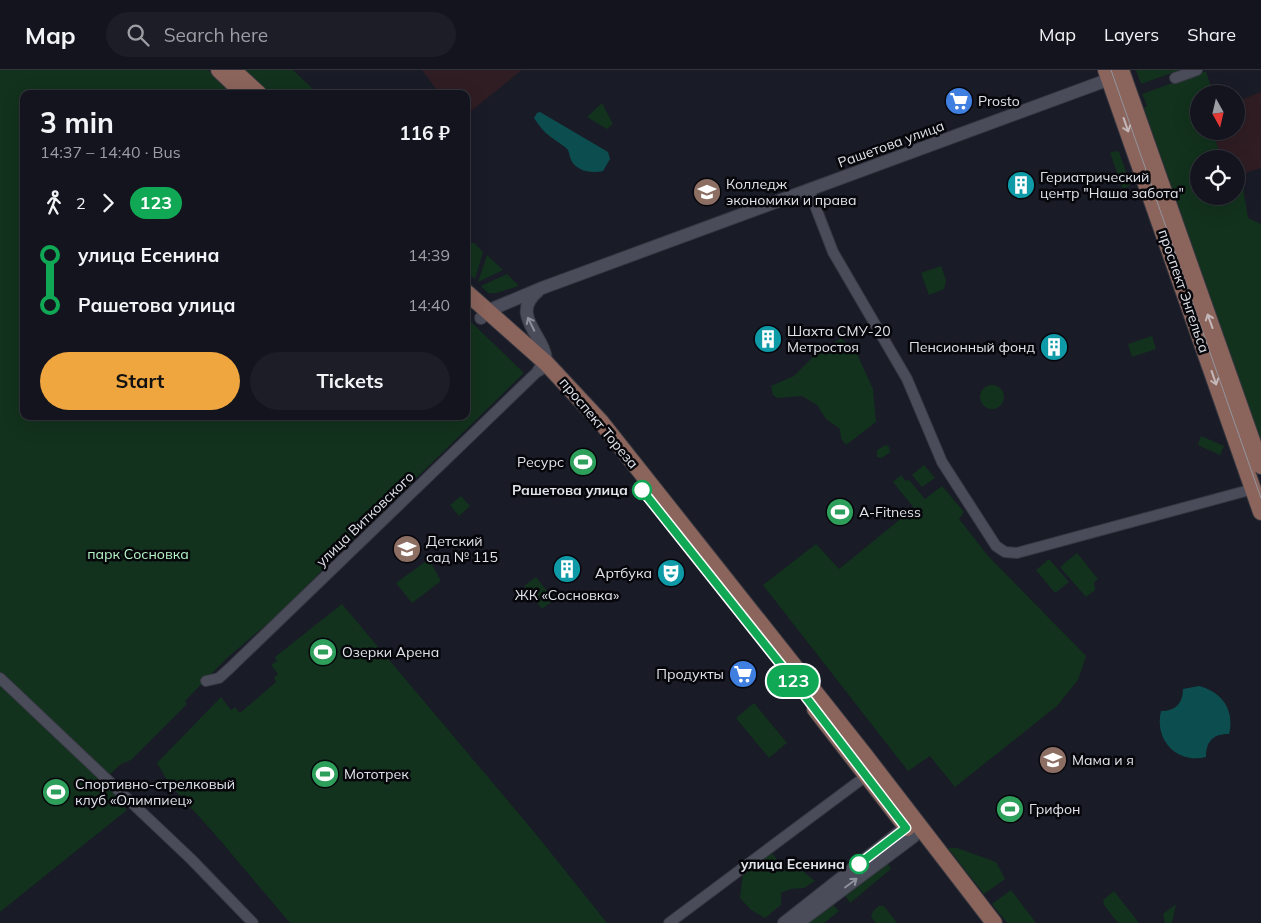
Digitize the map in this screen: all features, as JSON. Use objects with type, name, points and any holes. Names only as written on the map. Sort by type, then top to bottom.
[{"type":"main road","points":[[219,70],[240,90]]},
{"type":"main road","points":[[234,70],[254,90]]},
{"type":"main road","name":"проспект Энгельса","points":[[1115,74],[1261,466]]},
{"type":"main road","name":"проспект Энгельса","points":[[1115,74],[1261,512]]},
{"type":"main road","name":"проспект Тореза","points":[[470,297],[484,315],[601,422],[858,746],[912,830],[980,923]]},
{"type":"main road","name":"проспект Тореза","points":[[470,307],[484,315]]},
{"type":"main road","name":"проспект Тореза","points":[[543,367],[753,630],[866,776],[994,923]]},
{"type":"street","points":[[1175,78],[1197,70]]},
{"type":"street","name":"Рашетова улица","points":[[484,315],[542,288],[809,190],[1115,74]]},
{"type":"street","points":[[809,190],[833,252],[907,379],[942,462],[996,546],[1005,552],[1017,553],[1253,489]]},
{"type":"street","points":[[542,288],[529,302],[526,313],[530,326],[546,353],[543,367]]},
{"type":"street","name":"улица Витковского","points":[[206,681],[219,678],[230,668],[543,367]]},
{"type":"street","points":[[0,678],[191,859],[253,923]]},
{"type":"street","points":[[669,923],[866,776]]},
{"type":"street","points":[[784,923],[912,830]]},
{"type":"street","points":[[798,923],[912,830]]},
{"type":"shaded area","points":[[422,70],[522,70],[470,112],[470,90],[437,90]]},
{"type":"shaded area","points":[[1261,92],[1261,168],[1245,173],[1245,150],[1218,150],[1216,140],[1245,140],[1245,98]]},
{"type":"shaded area","points":[[540,112],[608,152],[610,159],[603,171],[588,172],[575,166],[567,149],[545,132],[534,118]]},
{"type":"shaded area","points":[[1199,686],[1214,693],[1225,703],[1230,717],[1229,734],[1219,735],[1209,743],[1206,757],[1186,757],[1170,748],[1165,740],[1161,731],[1161,711],[1171,710],[1178,705],[1182,698],[1183,689]]},
{"type":"green space","name":"парк Сосновка","points":[[0,70],[208,70],[229,90],[20,90],[20,420],[470,420],[470,321],[524,373],[282,611],[227,658],[185,701],[187,704],[131,760],[121,764],[102,782],[121,801],[127,810],[0,912]]},
{"type":"green space","points":[[242,70],[293,70],[314,90],[263,90]]},
{"type":"green space","points":[[1136,70],[1180,70],[1141,84]]},
{"type":"green space","points":[[1206,71],[1210,85],[1190,85],[1190,140],[1216,140],[1218,150],[1190,150],[1190,205],[1245,205],[1245,200],[1248,218],[1261,224],[1261,441],[1144,108],[1147,106],[1142,94]]},
{"type":"green space","points":[[602,103],[613,124],[607,129],[587,117]]},
{"type":"green space","points":[[1119,152],[1130,183],[1129,186],[1123,189],[1110,153]]},
{"type":"green space","points":[[470,243],[474,243],[483,252],[475,279],[470,275]]},
{"type":"green space","points":[[487,255],[503,270],[478,282]]},
{"type":"green space","points":[[941,266],[946,280],[944,289],[929,295],[921,273]]},
{"type":"green space","points":[[507,274],[519,286],[496,293],[488,293],[481,286]]},
{"type":"green space","points":[[1152,336],[1156,349],[1132,357],[1128,344]]},
{"type":"green space","points":[[841,338],[857,354],[873,389],[876,422],[846,445],[841,439],[840,429],[826,419],[817,405],[802,396],[777,398],[773,395],[771,386],[794,376],[814,356]]},
{"type":"green space","points":[[992,385],[997,386],[1003,392],[1003,402],[997,408],[992,409],[987,408],[981,402],[980,397],[981,392],[987,386]]},
{"type":"green space","points":[[1201,436],[1224,446],[1220,455],[1198,445]]},
{"type":"green space","points":[[886,445],[889,447],[890,452],[882,458],[877,457],[877,450]]},
{"type":"green space","points":[[924,465],[935,478],[922,487],[912,475]]},
{"type":"green space","points":[[901,475],[906,481],[909,480],[925,499],[942,486],[964,512],[959,519],[989,557],[1086,656],[1078,680],[1057,706],[955,787],[930,756],[908,771],[763,585],[816,544],[839,569],[914,508],[893,482]]},
{"type":"green space","points":[[461,496],[470,506],[459,516],[450,505]]},
{"type":"green space","points":[[1077,553],[1098,579],[1094,582],[1095,590],[1086,597],[1060,567]]},
{"type":"green space","points":[[429,559],[441,581],[412,603],[396,583]]},
{"type":"green space","points":[[1049,559],[1069,582],[1055,593],[1036,570]]},
{"type":"green space","points":[[536,577],[554,600],[542,609],[524,586]]},
{"type":"green space","name":"Мототрек","points":[[342,604],[535,833],[607,923],[290,923],[213,832],[170,785],[157,763],[221,697],[231,710],[235,707],[240,713],[276,682],[274,677],[278,674],[271,665],[277,661],[275,657]]},
{"type":"green space","points":[[754,703],[787,743],[769,758],[736,718]]},
{"type":"green space","points":[[948,848],[957,848],[996,862],[1005,879],[984,894]]},
{"type":"green space","points":[[773,854],[784,871],[801,870],[815,881],[804,888],[790,889],[781,893],[781,905],[765,918],[751,910],[740,898],[743,873],[757,860]]},
{"type":"green space","points":[[887,862],[891,869],[850,903],[845,895]]},
{"type":"green space","points":[[1011,890],[1036,923],[1007,923],[992,904]]},
{"type":"green space","points":[[1114,891],[1139,923],[1118,923],[1104,905],[1103,900]]},
{"type":"green space","points":[[1176,904],[1172,923],[1165,923],[1163,914]]},
{"type":"green space","points":[[833,905],[839,911],[824,923],[809,923]]},
{"type":"green space","points":[[879,906],[884,906],[897,923],[876,923],[871,917],[873,911]]},
{"type":"tram line","points":[[1111,70],[1261,498]]},
{"type":"bus line","name":"123","points":[[642,490],[782,666],[906,828],[859,864]]},
{"type":"place","name":"Prosto","points":[[959,101]]},
{"type":"place","name":"Гериатрический центр \"Наша забота\"","points":[[1021,185]]},
{"type":"place","name":"Колледж экономики и права","points":[[707,192]]},
{"type":"place","name":"Шахта СМУ-20 Метростоя","points":[[768,339]]},
{"type":"place","name":"Пенсионный фонд","points":[[1054,347]]},
{"type":"place","name":"Ресурс","points":[[583,462]]},
{"type":"place","name":"Рашетова улица","points":[[642,490]]},
{"type":"place","name":"A-Fitness","points":[[840,512]]},
{"type":"place","name":"Детский сад № 115","points":[[407,549]]},
{"type":"place","name":"ЖК «Сосновка»","points":[[567,569]]},
{"type":"place","name":"Артбука","points":[[671,573]]},
{"type":"place","name":"Озерки Арена","points":[[323,652]]},
{"type":"place","name":"Продукты","points":[[743,674]]},
{"type":"place","name":"Мама и я","points":[[1053,760]]},
{"type":"place","name":"Мототрек","points":[[325,774]]},
{"type":"place","name":"Спортивно-стрелковый клуб «Олимпиец»","points":[[56,792]]},
{"type":"place","name":"Грифон","points":[[1010,809]]},
{"type":"place","name":"улица Есенина","points":[[859,864]]}]
